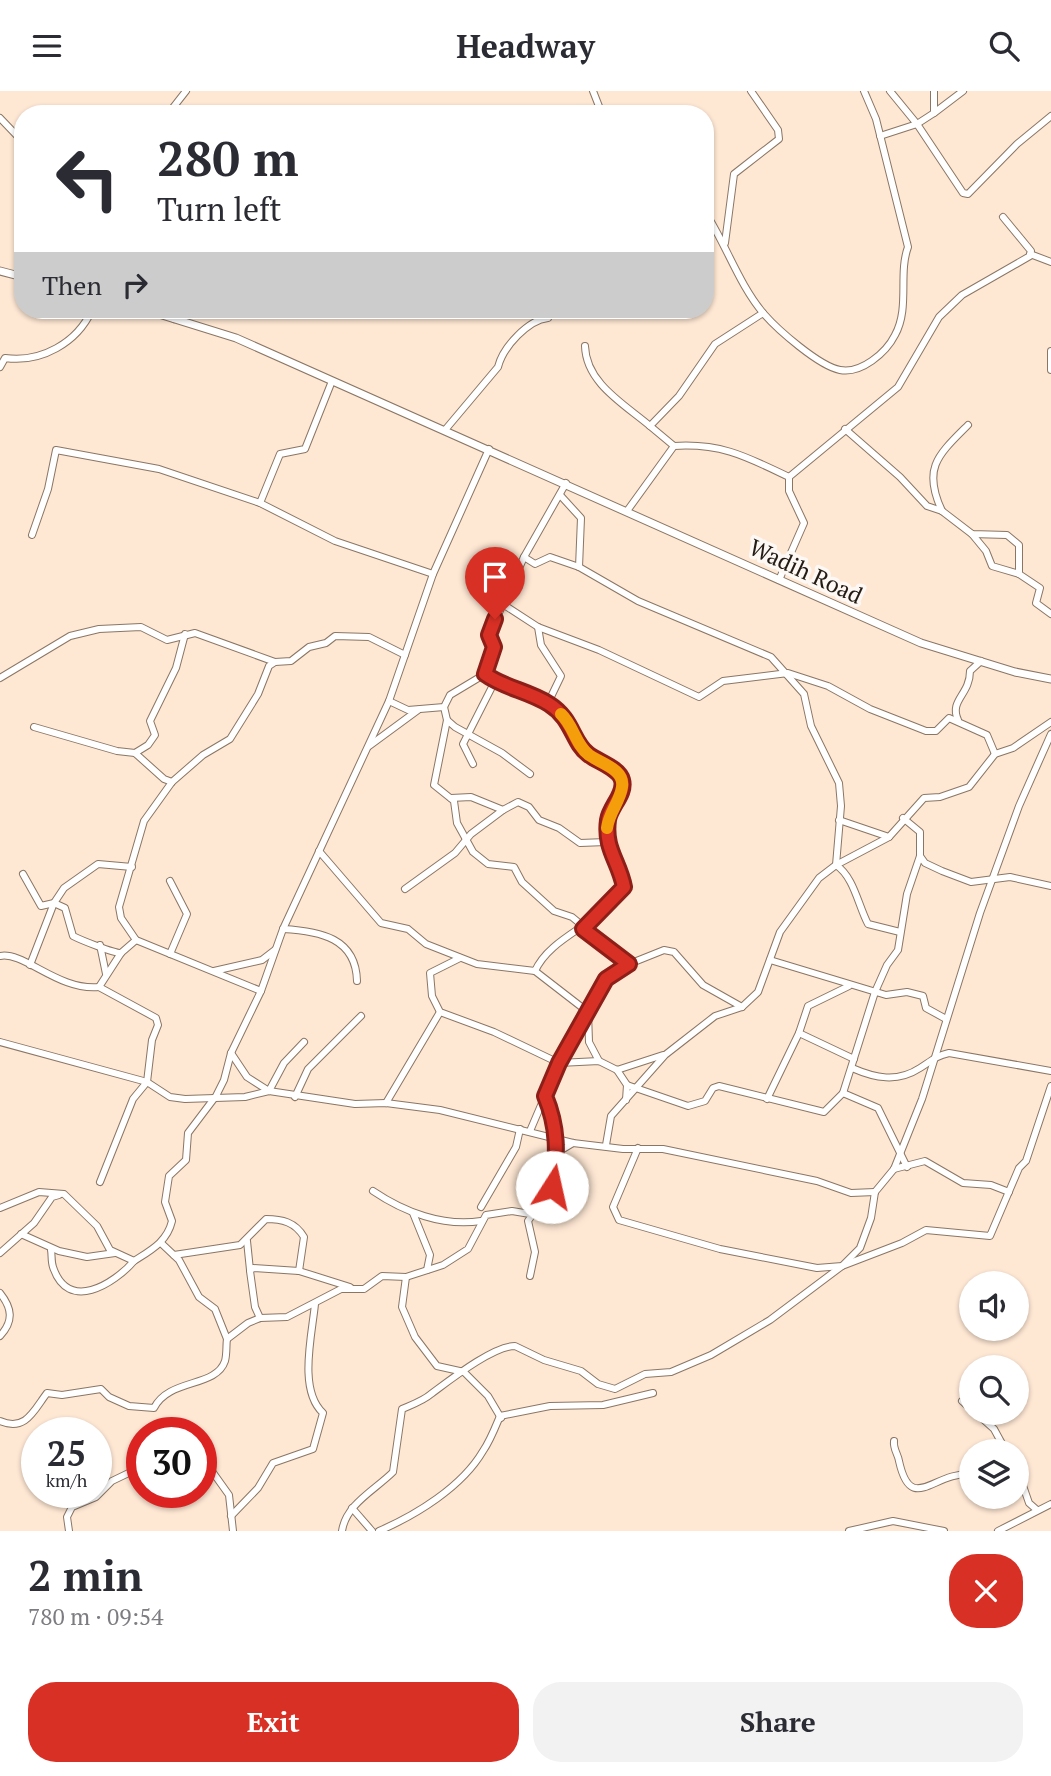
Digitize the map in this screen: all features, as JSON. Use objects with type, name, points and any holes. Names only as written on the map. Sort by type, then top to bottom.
[{"type":"street","points":[[175,105],[186,91]]},
{"type":"street","points":[[725,243],[734,174],[779,139],[778,130],[751,91]]},
{"type":"street","points":[[714,226],[763,313],[797,344],[838,370],[853,371],[882,352],[894,338],[900,325],[908,247],[880,137],[864,91]]},
{"type":"street","points":[[890,91],[917,124],[963,193],[968,194],[1017,144],[1051,116]]},
{"type":"street","points":[[934,91],[934,113]]},
{"type":"street","points":[[880,137],[917,124],[963,91]]},
{"type":"street","points":[[0,118],[14,133]]},
{"type":"street","points":[[1003,217],[1031,251],[1030,254]]},
{"type":"street","points":[[1030,254],[1051,262]]},
{"type":"street","points":[[779,580],[804,523],[789,491],[789,477],[898,387],[939,317],[962,295],[1030,254]]},
{"type":"street","points":[[650,426],[679,396],[715,344],[763,313]]},
{"type":"street","points":[[0,367],[2,357],[19,360],[55,349],[71,339],[88,319]]},
{"type":"street","name":"Wadih Road","points":[[174,319],[236,338],[920,643],[1051,679]]},
{"type":"street","points":[[445,430],[498,367],[501,357],[535,319]]},
{"type":"street","points":[[585,346],[586,362],[599,383],[674,446],[695,445],[733,450],[789,477]]},
{"type":"street","points":[[1051,351],[1051,370]]},
{"type":"street","points":[[260,503],[280,454],[301,452],[304,449],[332,381]]},
{"type":"street","points":[[942,511],[932,475],[940,453],[968,425]]},
{"type":"street","points":[[845,429],[900,477],[927,506],[942,511],[972,534],[986,551],[992,566],[1019,574],[1040,588],[1036,603],[1051,614]]},
{"type":"street","points":[[627,511],[674,446]]},
{"type":"street","points":[[51,1250],[58,1276],[72,1289],[83,1291],[106,1286],[134,1261],[161,1243],[172,1221],[165,1202],[169,1176],[186,1160],[188,1133],[216,1096],[231,1053],[261,991],[283,929],[389,701],[433,574],[489,449]]},
{"type":"street","points":[[32,535],[48,489],[56,450],[159,469],[260,503],[335,541],[433,574]]},
{"type":"street","points":[[566,483],[501,603],[489,635],[494,647],[485,674],[450,695],[444,707],[447,720],[434,785],[456,805],[457,823],[465,841],[483,861],[514,867],[522,882],[550,907],[572,917],[583,929],[629,964]]},
{"type":"street","points":[[560,495],[581,518],[579,567]]},
{"type":"street","points":[[972,534],[1007,535],[1018,545],[1019,574]]},
{"type":"street","points":[[524,557],[536,564],[551,558],[579,567],[638,601],[771,657],[788,673],[804,694],[811,726],[839,783],[836,865]]},
{"type":"street","points":[[501,603],[538,627],[599,650],[699,697],[723,681],[788,673],[828,687],[870,709],[926,731],[936,731],[949,718],[958,720],[987,735],[995,754]]},
{"type":"street","points":[[0,678],[70,636],[99,629],[141,627],[167,640],[185,634],[206,636],[275,661],[291,661],[309,647],[326,643],[335,636],[369,637],[405,655]]},
{"type":"street","points":[[538,627],[541,645],[561,676],[548,703]]},
{"type":"street","points":[[135,753],[148,745],[156,735],[150,721],[176,668],[185,634]]},
{"type":"street","points":[[261,991],[240,985],[136,940],[121,918],[119,908],[145,821],[172,782],[203,755],[230,739],[258,694],[269,666],[275,661]]},
{"type":"street","points":[[958,720],[954,711],[956,703],[968,690],[970,671],[981,661]]},
{"type":"street","points":[[485,674],[495,681],[548,703],[570,722],[586,753],[618,773],[622,779],[622,789],[608,816],[607,842],[624,887],[583,929],[541,957],[535,971]]},
{"type":"street","points":[[473,764],[463,744],[495,681]]},
{"type":"street","points":[[389,701],[418,711]]},
{"type":"street","points":[[367,747],[418,711],[444,707]]},
{"type":"street","points":[[447,720],[502,753],[530,774]]},
{"type":"street","points":[[606,1145],[611,1116],[665,1055],[715,1016],[741,1007],[758,992],[780,932],[819,878],[836,865],[889,837],[903,818],[925,798],[940,797],[969,787],[995,754],[1013,748],[1051,722]]},
{"type":"street","points":[[34,727],[117,751],[135,753],[164,779],[172,782]]},
{"type":"street","points":[[342,1531],[345,1518],[352,1508],[393,1472],[402,1409],[464,1372],[492,1351],[512,1345],[544,1360],[581,1371],[598,1384],[615,1389],[645,1374],[671,1372],[705,1358],[770,1320],[842,1266],[860,1248],[871,1218],[875,1192],[894,1170],[1019,806],[1051,734]]},
{"type":"street","points":[[450,798],[471,797],[503,810]]},
{"type":"street","points":[[405,889],[455,853],[465,841],[503,810],[518,802],[524,804],[539,820],[559,828],[580,843],[607,842]]},
{"type":"street","points":[[460,958],[430,973],[432,996],[439,1012],[494,1032],[559,1063],[599,1061],[617,1070],[627,1084],[688,1106],[705,1101],[713,1088],[719,1086],[824,1112],[843,1093],[876,992],[887,965],[898,950],[912,875],[920,856],[920,832],[903,818]]},
{"type":"street","points":[[839,820],[889,837]]},
{"type":"street","points":[[319,851],[381,923],[408,929],[426,944],[460,958],[511,971],[535,971],[588,1012]]},
{"type":"street","points":[[920,856],[925,863],[971,882],[994,877],[1051,886]]},
{"type":"street","points":[[30,965],[54,903],[64,888],[98,864],[132,867]]},
{"type":"street","points":[[836,865],[849,875],[851,889],[868,924],[900,932]]},
{"type":"street","points":[[23,874],[48,918]]},
{"type":"street","points":[[170,881],[187,914],[170,954]]},
{"type":"street","points":[[41,906],[54,903],[65,908],[73,936],[99,944],[111,953],[121,953]]},
{"type":"street","points":[[283,929],[317,933],[338,940],[354,961],[357,981]]},
{"type":"street","points":[[99,987],[121,953],[136,940]]},
{"type":"street","points":[[99,944],[106,974]]},
{"type":"street","points":[[212,972],[262,960],[275,950]]},
{"type":"street","points":[[530,1131],[559,1063],[606,979],[629,964],[664,950],[674,952],[703,985],[741,1007]]},
{"type":"street","points":[[0,955],[14,956],[74,986],[99,987],[158,1021],[152,1040],[148,1082],[134,1099],[100,1182]]},
{"type":"street","points":[[770,960],[886,995],[907,992],[923,996],[926,1008],[946,1019]]},
{"type":"street","points":[[227,969],[240,985]]},
{"type":"street","points":[[767,1099],[799,1033],[808,1006],[849,986]]},
{"type":"street","points":[[386,1103],[439,1012]]},
{"type":"street","points":[[588,1012],[589,1042],[599,1061]]},
{"type":"street","points":[[295,1097],[308,1069],[361,1016]]},
{"type":"street","points":[[799,1033],[854,1059]]},
{"type":"street","points":[[0,1042],[148,1082],[170,1097],[185,1100],[216,1096],[246,1097],[269,1091],[284,1063],[303,1042]]},
{"type":"street","points":[[231,1053],[247,1077],[269,1091],[295,1097],[355,1104],[386,1103],[440,1110],[573,1143],[686,1153],[817,1181],[852,1192],[875,1192]]},
{"type":"street","points":[[852,1068],[885,1079],[915,1071],[935,1056],[949,1053],[1051,1071]]},
{"type":"street","points":[[617,1070],[665,1055]]},
{"type":"street","points":[[626,1100],[627,1084]]},
{"type":"street","points":[[638,1148],[613,1206],[619,1220],[720,1249],[817,1268],[842,1266],[902,1243],[926,1230],[989,1236],[1019,1168],[1026,1161],[1051,1086]]},
{"type":"street","points":[[843,1093],[878,1108],[907,1167]]},
{"type":"street","points":[[530,1276],[535,1252],[529,1233],[530,1214],[552,1187],[558,1152],[553,1117],[545,1096]]},
{"type":"street","points":[[481,1207],[516,1147],[520,1129]]},
{"type":"street","points":[[558,1152],[573,1143]]},
{"type":"street","points":[[894,1170],[925,1161],[963,1183],[990,1185],[1009,1192]]},
{"type":"street","points":[[373,1191],[413,1213],[463,1224],[481,1221]]},
{"type":"street","points":[[0,1208],[39,1192],[64,1194],[78,1205],[83,1216],[97,1226],[106,1245],[115,1253],[134,1261]]},
{"type":"street","points":[[0,1253],[21,1234],[52,1197],[64,1194]]},
{"type":"street","points":[[249,1258],[261,1266],[299,1271],[363,1289],[382,1276],[406,1277],[443,1265],[465,1252],[486,1215],[495,1212],[530,1214]]},
{"type":"street","points":[[413,1213],[430,1255],[427,1270]]},
{"type":"street","points":[[174,1255],[234,1247],[247,1241],[265,1219],[294,1225],[304,1237],[299,1271]]},
{"type":"street","points":[[21,1234],[51,1250],[87,1257],[115,1253]]},
{"type":"street","points":[[247,1241],[255,1307],[260,1318]]},
{"type":"street","points":[[0,1421],[11,1424],[32,1417],[47,1394],[62,1395],[95,1388],[129,1406],[153,1408],[167,1391],[214,1374],[225,1363],[227,1339],[215,1309],[199,1297],[174,1255],[161,1243]]},
{"type":"street","points":[[250,1271],[261,1266]]},
{"type":"street","points":[[406,1277],[402,1307],[415,1337],[436,1366],[464,1372],[488,1396],[500,1417]]},
{"type":"street","points":[[227,1339],[248,1323],[260,1318],[287,1317],[350,1287]]},
{"type":"street","points":[[0,1293],[9,1304],[10,1315],[8,1327],[0,1336]]},
{"type":"street","points":[[231,1515],[258,1488],[273,1463],[313,1449],[323,1413],[314,1405],[310,1380],[315,1304]]},
{"type":"street","points":[[500,1417],[550,1406],[603,1405],[653,1393]]},
{"type":"street","points":[[379,1531],[406,1520],[455,1483],[483,1453],[500,1417]]},
{"type":"street","points":[[989,1425],[999,1439]]},
{"type":"street","points":[[894,1441],[901,1473],[905,1482],[913,1489],[921,1489],[947,1476],[959,1475]]},
{"type":"street","points":[[69,1531],[67,1517],[72,1507],[96,1497],[112,1481],[126,1474]]},
{"type":"street","points":[[217,1477],[225,1487],[233,1531]]},
{"type":"street","points":[[1029,1503],[1037,1510]]},
{"type":"street","points":[[1001,1530],[1051,1504]]},
{"type":"street","points":[[352,1508],[372,1531]]},
{"type":"street","points":[[849,1531],[893,1521],[944,1531]]},
{"type":"slow traffic","points":[[561,714],[570,722],[579,745],[586,753],[618,773],[622,779],[622,789],[608,816],[607,828]]},
{"type":"route","points":[[495,619],[489,635],[494,647],[490,666],[485,674],[495,681],[548,703],[570,722],[579,745],[586,753],[618,773],[622,779],[622,789],[608,816],[607,842],[624,887],[583,929],[629,964],[606,979],[559,1063],[545,1096],[553,1117],[558,1152],[552,1187]]}]
